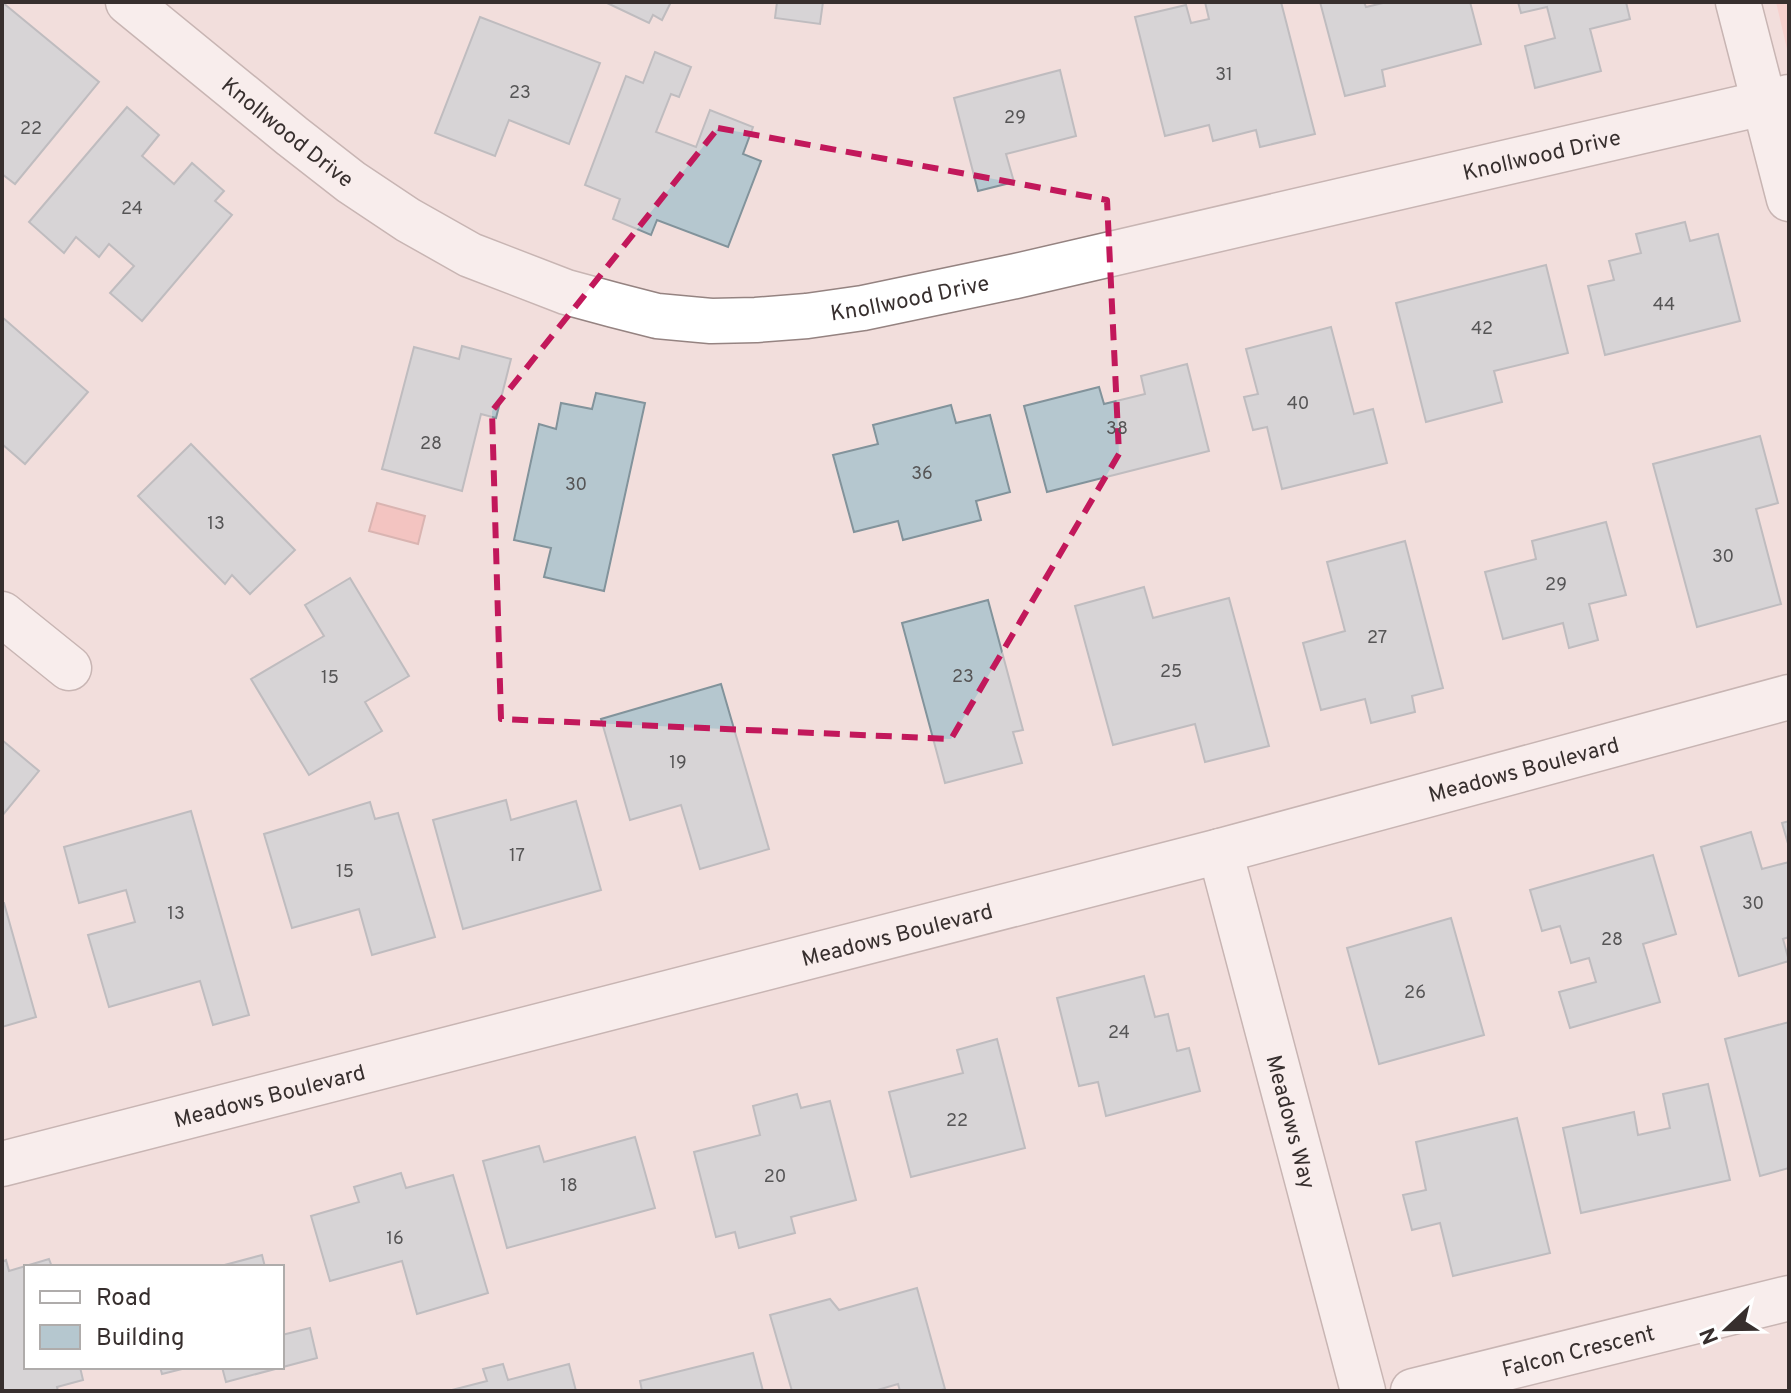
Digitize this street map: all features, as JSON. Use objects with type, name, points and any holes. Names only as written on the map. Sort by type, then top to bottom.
[{"type":"street","name":"Knollwood Drive","points":[[128,2],[351,182],[408,220],[470,255],[566,292],[602,302],[657,316],[711,321],[769,319],[863,308],[1016,276],[1777,100]]},
{"type":"street","points":[[1738,2],[1777,100],[1789,199]]},
{"type":"street","points":[[2,614],[69,668]]},
{"type":"street","name":"Meadows Boulevard","points":[[2,1164],[1220,851],[1789,697]]},
{"type":"street","name":"Meadows Way","points":[[1220,851],[1363,1391]]},
{"type":"street","name":"Falcon Crescent","points":[[1413,1391],[1789,1298]]},
{"type":"highlighted area","points":[[718,128],[1107,200],[1119,454],[951,739],[501,719],[492,411]]},
{"type":"shaded area","points":[[1776,2],[1789,2],[1787,49]]},
{"type":"shaded area","points":[[377,503],[425,516],[418,544],[369,531]]},
{"type":"building","points":[[2,2],[99,82],[15,184],[2,174]]},
{"type":"building","points":[[605,2],[671,2],[662,20],[653,15],[649,23]]},
{"type":"building","points":[[777,2],[823,2],[820,24],[775,18]]},
{"type":"building","points":[[1205,2],[1281,2],[1315,134],[1260,147],[1256,130],[1213,141],[1209,125],[1165,136],[1135,17],[1186,5],[1191,23],[1209,19]]},
{"type":"building","points":[[1320,2],[1364,2],[1366,7],[1387,2],[1470,2],[1481,44],[1382,70],[1385,86],[1345,96]]},
{"type":"building","points":[[1518,2],[1626,2],[1630,19],[1590,29],[1601,71],[1535,88],[1525,46],[1555,38],[1547,7],[1521,13]]},
{"type":"building","points":[[480,17],[600,63],[569,144],[509,120],[495,156],[435,133]]},
{"type":"building","points":[[655,52],[691,67],[679,97],[671,94],[656,132],[696,147],[710,110],[753,127],[743,154],[761,161],[728,247],[657,220],[651,235],[613,219],[620,199],[585,185],[626,76],[643,83]]},
{"type":"building","points":[[1060,70],[1076,136],[1006,154],[1014,182],[978,191],[954,98]]},
{"type":"building","points":[[127,107],[159,135],[142,156],[174,184],[192,163],[224,191],[215,201],[232,215],[142,321],[110,293],[134,266],[109,244],[99,257],[76,237],[64,253],[29,222]]},
{"type":"building","points":[[1685,222],[1690,241],[1718,234],[1740,321],[1605,355],[1588,286],[1614,280],[1609,261],[1641,253],[1636,234]]},
{"type":"building","points":[[1546,265],[1568,353],[1494,371],[1502,402],[1426,422],[1396,303]]},
{"type":"building","points":[[2,317],[88,392],[25,464],[2,444]]},
{"type":"building","points":[[1331,327],[1354,414],[1373,409],[1387,463],[1282,489],[1267,427],[1253,430],[1244,397],[1258,394],[1246,349]]},
{"type":"building","points":[[462,346],[511,359],[496,418],[481,414],[462,491],[382,469],[414,347],[459,359]]},
{"type":"building","points":[[1187,364],[1209,451],[1047,492],[1024,406],[1099,387],[1104,404],[1145,394],[1141,376]]},
{"type":"building","points":[[596,393],[645,403],[604,591],[544,577],[551,548],[514,540],[539,424],[556,429],[561,403],[592,409]]},
{"type":"building","points":[[951,405],[956,423],[990,415],[1010,492],[976,501],[981,520],[903,540],[898,521],[854,532],[833,455],[878,444],[873,425]]},
{"type":"building","points":[[1760,436],[1778,503],[1756,509],[1781,604],[1697,627],[1653,464]]},
{"type":"building","points":[[191,444],[295,550],[250,594],[232,575],[225,584],[138,496]]},
{"type":"building","points":[[1606,522],[1626,595],[1589,604],[1598,640],[1569,648],[1563,623],[1503,639],[1485,572],[1536,559],[1532,541]]},
{"type":"building","points":[[1405,541],[1443,688],[1412,696],[1415,712],[1371,723],[1365,699],[1321,710],[1303,643],[1345,631],[1327,562]]},
{"type":"building","points":[[350,578],[409,676],[365,702],[382,731],[309,775],[251,679],[324,636],[305,605]]},
{"type":"building","points":[[1144,587],[1153,618],[1229,598],[1269,746],[1205,762],[1195,724],[1113,745],[1075,606]]},
{"type":"building","points":[[988,600],[1023,730],[1013,732],[1022,763],[945,783],[902,623]]},
{"type":"building","points":[[721,684],[769,849],[700,869],[681,805],[630,820],[601,719]]},
{"type":"building","points":[[2,740],[39,771],[2,816]]},
{"type":"building","points":[[506,800],[511,820],[576,801],[601,890],[463,929],[433,820]]},
{"type":"building","points":[[370,802],[375,819],[398,813],[435,937],[372,955],[359,909],[292,928],[264,834]]},
{"type":"building","points":[[191,811],[249,1015],[213,1025],[200,981],[109,1007],[88,935],[135,922],[126,890],[79,903],[64,847]]},
{"type":"building","points":[[1789,821],[1789,847],[1782,823]]},
{"type":"building","points":[[1751,832],[1762,869],[1789,862],[1789,937],[1783,939],[1789,961],[1739,976],[1701,847]]},
{"type":"building","points":[[1653,855],[1676,934],[1643,944],[1660,1002],[1570,1028],[1559,992],[1596,982],[1589,958],[1571,963],[1560,926],[1542,931],[1530,890]]},
{"type":"building","points":[[2,903],[36,1017],[2,1027]]},
{"type":"building","points":[[1451,918],[1484,1035],[1379,1064],[1347,948]]},
{"type":"building","points":[[1144,976],[1155,1017],[1168,1014],[1177,1051],[1189,1048],[1200,1091],[1106,1116],[1098,1082],[1079,1086],[1057,998]]},
{"type":"building","points":[[1789,1022],[1789,1168],[1760,1176],[1725,1039]]},
{"type":"building","points":[[997,1039],[1025,1148],[911,1177],[889,1092],[963,1073],[957,1050]]},
{"type":"building","points":[[1708,1084],[1730,1180],[1581,1213],[1563,1128],[1634,1112],[1638,1135],[1670,1128],[1663,1094]]},
{"type":"building","points":[[797,1094],[801,1108],[830,1101],[856,1200],[791,1217],[795,1233],[739,1248],[735,1232],[716,1237],[694,1152],[760,1135],[753,1106]]},
{"type":"building","points":[[1517,1118],[1550,1253],[1453,1276],[1440,1223],[1412,1230],[1403,1195],[1426,1190],[1416,1142]]},
{"type":"building","points":[[635,1137],[655,1208],[507,1248],[483,1161],[539,1146],[544,1162]]},
{"type":"building","points":[[401,1173],[406,1188],[453,1175],[488,1293],[417,1314],[402,1261],[330,1281],[311,1216],[359,1202],[354,1187]]},
{"type":"building","points":[[262,1255],[264,1265],[224,1265]]},
{"type":"building","points":[[49,1259],[51,1265],[29,1265]]},
{"type":"building","points":[[6,1260],[9,1271],[24,1266],[24,1369],[80,1369],[83,1380],[57,1387],[58,1391],[4,1391],[2,1262]]},
{"type":"building","points":[[917,1288],[945,1389],[900,1391],[898,1384],[874,1391],[792,1391],[770,1315],[830,1299],[839,1310]]},
{"type":"building","points":[[310,1328],[317,1358],[284,1367],[284,1334]]},
{"type":"building","points":[[753,1353],[763,1391],[642,1391],[640,1381]]},
{"type":"building","points":[[503,1364],[508,1380],[569,1364],[576,1391],[448,1391],[487,1381],[483,1369]]},
{"type":"building","points":[[161,1369],[182,1369],[162,1374]]},
{"type":"building","points":[[223,1369],[275,1369],[226,1382]]}]
